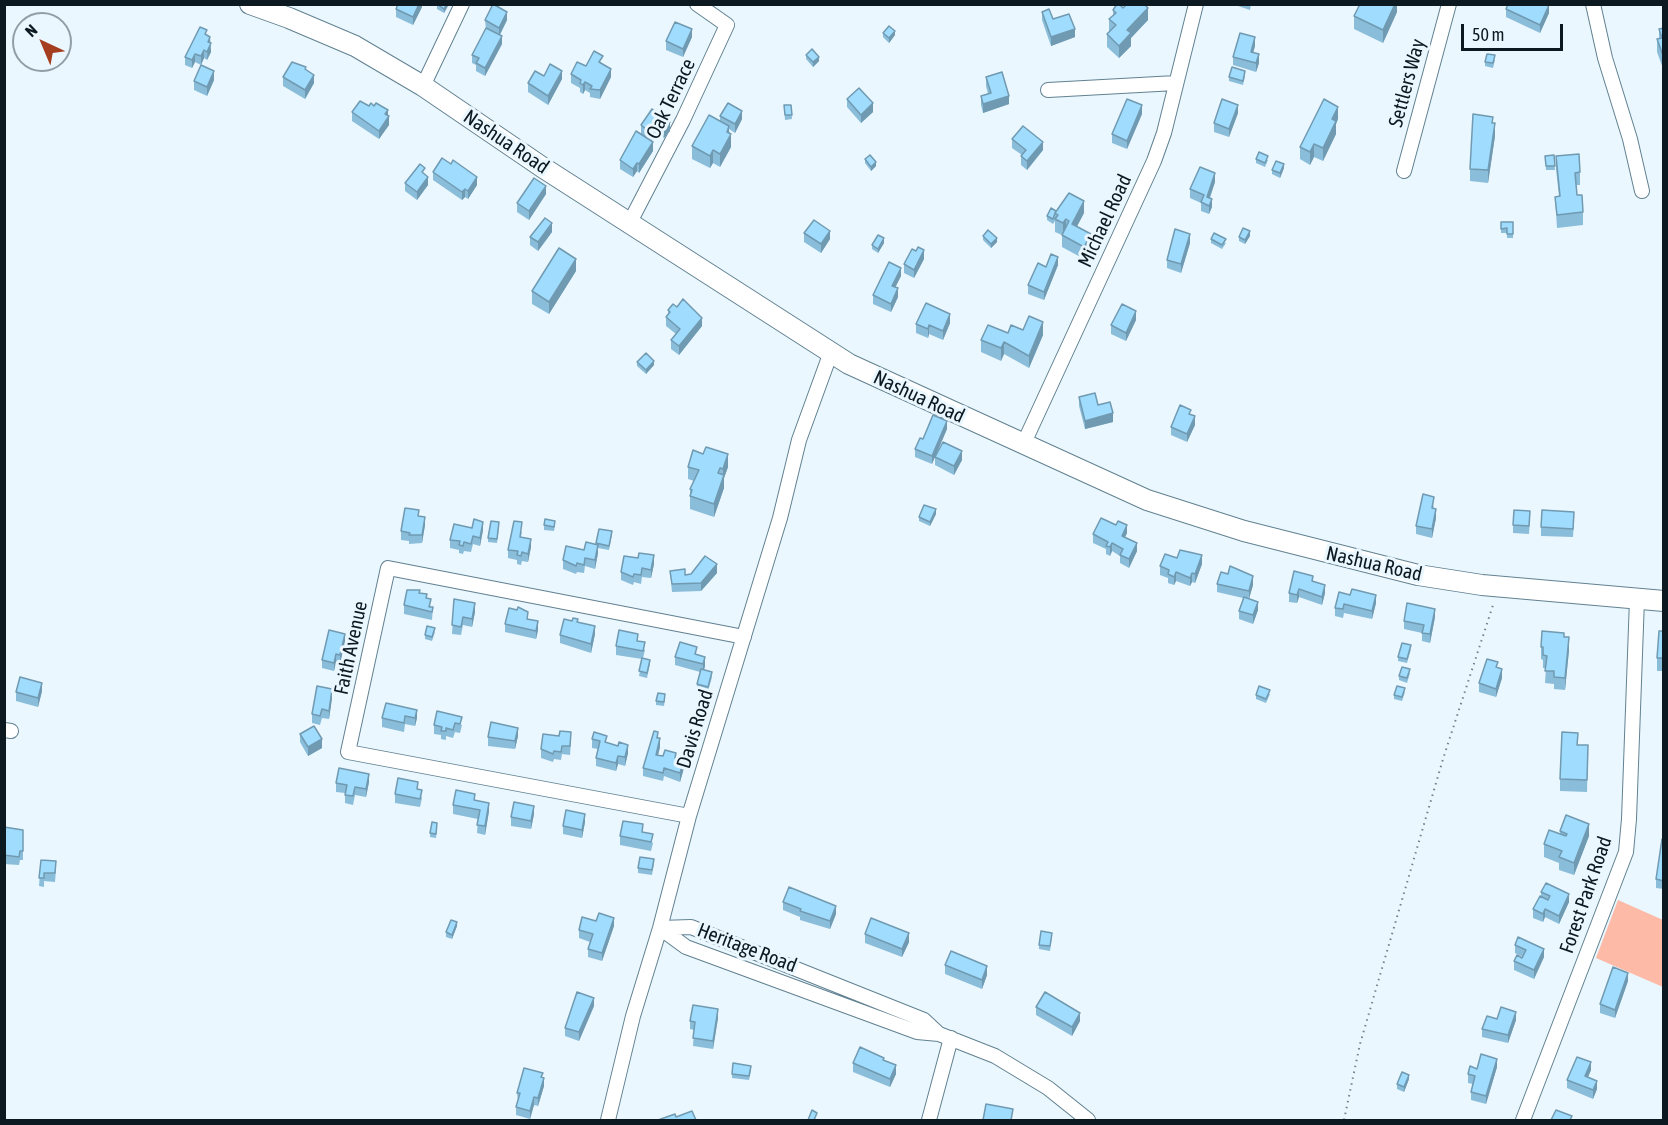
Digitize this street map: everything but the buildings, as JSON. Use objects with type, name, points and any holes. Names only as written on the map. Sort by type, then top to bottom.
[{"type":"main road","name":"Nashua Road","points":[[250,4],[290,18],[355,46],[423,86],[542,167],[849,364],[1147,500],[1244,531],[1418,575],[1499,586],[1664,601]]},
{"type":"street","points":[[423,86],[462,4]]},
{"type":"street","name":"Oak Terrace","points":[[630,222],[680,128],[727,24],[697,4]]},
{"type":"street","name":"Michael Road","points":[[1023,445],[1154,161],[1196,4]]},
{"type":"street","name":"Settlers Way","points":[[1404,171],[1449,4]]},
{"type":"street","points":[[1593,4],[1605,58],[1630,139],[1642,191]]},
{"type":"street","points":[[1048,90],[1176,82]]},
{"type":"street","name":"Davis Road","points":[[608,1120],[633,1016],[660,928],[689,816],[780,518],[800,440],[831,352]]},
{"type":"street","name":"Faith Avenue","points":[[689,816],[348,752],[388,568],[744,637]]},
{"type":"street","name":"Forest Park Road","points":[[1523,1120],[1626,852],[1637,599]]},
{"type":"street","name":"Heritage Road","points":[[660,928],[691,927],[924,1020],[945,1036]]},
{"type":"street","name":"Heritage Road","points":[[660,928],[686,947],[917,1032],[945,1036],[995,1056],[1021,1070],[1061,1097],[1088,1120]]},
{"type":"street","points":[[929,1120],[945,1036]]},
{"type":"path","points":[[1344,1120],[1363,1033],[1443,759],[1499,586]]},
{"type":"shaded area","points":[[1618,900],[1663,920],[1663,987],[1596,958]]}]
